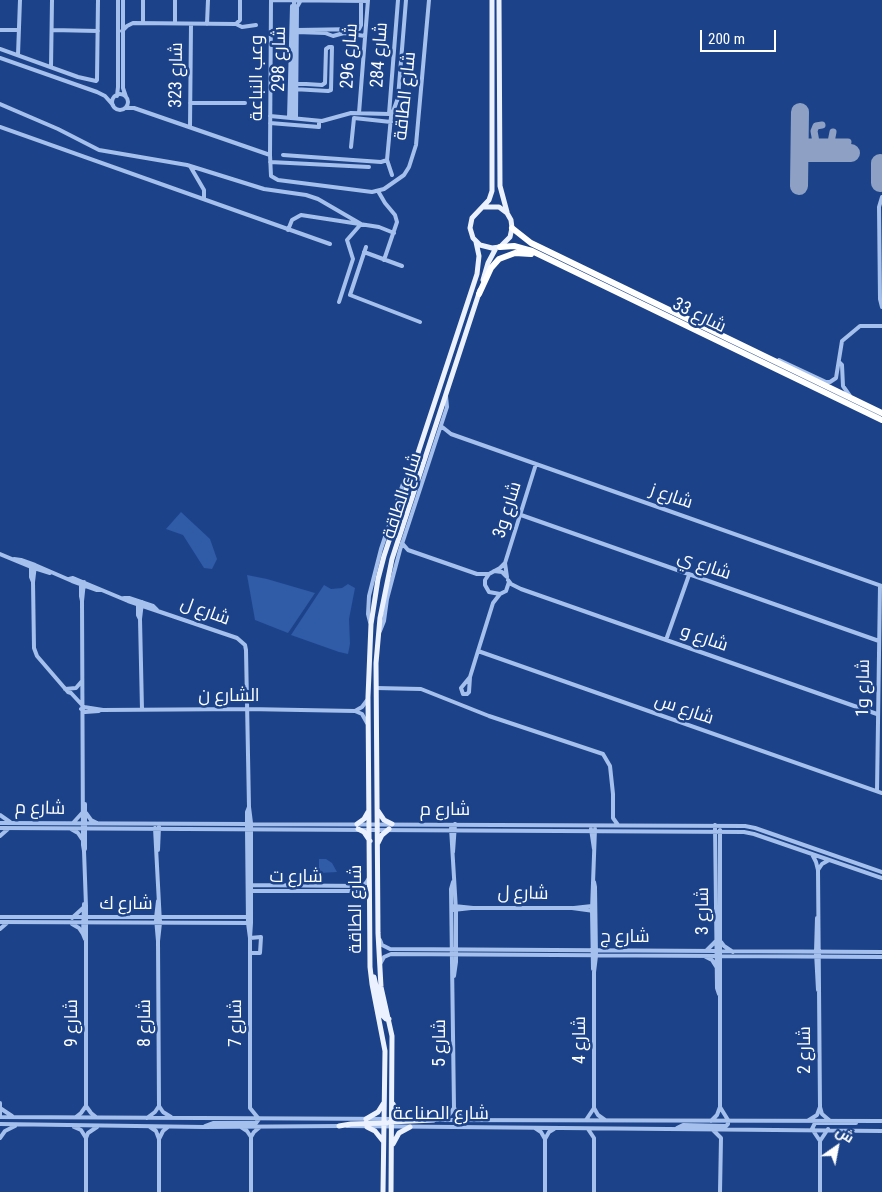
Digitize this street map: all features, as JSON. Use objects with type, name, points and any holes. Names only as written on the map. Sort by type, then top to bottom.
[{"type":"highway","name":"شارع 33","points":[[512,228],[531,243],[863,404],[882,411]]},
{"type":"highway","name":"شارع 33","points":[[498,247],[523,248],[882,420]]},
{"type":"highway","points":[[479,294],[491,268],[503,257],[522,253],[548,260]]},
{"type":"main road","points":[[492,0],[493,187],[491,196],[484,207],[475,213],[470,223],[471,233],[476,242],[487,248],[498,247],[510,237],[512,228],[500,186],[499,0]]},
{"type":"main road","points":[[484,207],[494,206],[507,213]]},
{"type":"main road","name":"شارع الطاقة","points":[[383,1192],[384,1145],[392,1099],[392,1052],[389,1019],[381,987],[379,966],[378,843],[369,809],[368,697],[371,624],[378,579],[384,556],[477,274],[479,256],[476,242]]},
{"type":"main road","name":"شارع الطاقة","points":[[391,1192],[391,1147],[384,1098],[384,1043],[370,967],[370,841],[377,807],[376,688],[378,635],[382,605],[392,559],[488,263],[498,247]]},
{"type":"main road","points":[[369,763],[377,874]]},
{"type":"main road","points":[[377,807],[381,818],[390,827],[382,835],[378,843]]},
{"type":"main road","points":[[369,809],[358,826],[370,841]]},
{"type":"main road","points":[[370,967],[383,1016],[389,1019]]},
{"type":"main road","points":[[385,1079],[392,1162]]},
{"type":"main road","points":[[366,1119],[378,1112],[384,1098]]},
{"type":"main road","points":[[392,1099],[396,1112],[408,1120]]},
{"type":"main road","points":[[339,1126],[434,1120]]},
{"type":"main road","points":[[367,1127],[378,1134],[384,1145]]},
{"type":"main road","points":[[391,1147],[399,1133],[410,1128]]},
{"type":"street","points":[[18,55],[20,0]]},
{"type":"street","points":[[52,0],[52,67]]},
{"type":"street","points":[[0,50],[81,78],[96,81],[98,0]]},
{"type":"street","points":[[113,105],[118,87],[118,0]]},
{"type":"street","points":[[123,0],[123,88],[127,99],[134,108]]},
{"type":"street","points":[[142,0],[143,23]]},
{"type":"street","points":[[175,0],[175,23]]},
{"type":"street","points":[[207,24],[208,0]]},
{"type":"street","points":[[236,24],[240,20],[240,0]]},
{"type":"street","points":[[271,0],[293,2],[301,0],[368,1]]},
{"type":"street","name":"وعب النباعة","points":[[270,162],[271,0]]},
{"type":"street","points":[[295,38],[297,31],[297,6],[301,0]]},
{"type":"street","name":"شارع 284","points":[[359,113],[387,115],[390,113],[398,0]]},
{"type":"street","points":[[392,175],[387,160],[393,108],[398,98],[406,0]]},
{"type":"street","name":"شارع الطاقة","points":[[378,191],[387,187],[405,173],[409,167],[416,142],[429,0]]},
{"type":"street","points":[[297,31],[359,29],[362,25],[361,1]]},
{"type":"street","name":"شارع 296","points":[[359,113],[368,1]]},
{"type":"street","name":"شارع 298","points":[[293,2],[295,38],[293,83],[295,89],[291,95],[293,118]]},
{"type":"street","points":[[122,15],[133,23]]},
{"type":"street","points":[[293,22],[294,62]]},
{"type":"street","points":[[122,31],[133,23],[236,24],[241,27],[256,26]]},
{"type":"street","name":"شارع 323","points":[[190,128],[191,24]]},
{"type":"street","points":[[0,30],[19,30]]},
{"type":"street","points":[[52,30],[98,31]]},
{"type":"street","points":[[297,31],[325,33],[333,36],[344,33],[365,36]]},
{"type":"street","points":[[291,95],[293,83],[322,85],[325,83],[326,49],[329,46],[332,47],[332,89],[328,91],[295,89],[293,118]]},
{"type":"street","points":[[0,58],[97,92],[116,96],[121,95],[127,99]]},
{"type":"street","points":[[75,84],[81,78]]},
{"type":"street","points":[[81,78],[82,87]]},
{"type":"street","points":[[97,92],[105,96],[118,110],[134,108],[270,155]]},
{"type":"street","points":[[125,108],[127,99]]},
{"type":"street","points":[[190,103],[245,103]]},
{"type":"street","points":[[0,104],[58,128],[96,149],[190,166],[264,189],[312,196],[361,224]]},
{"type":"street","points":[[270,116],[319,121],[330,120],[348,113],[359,113]]},
{"type":"street","points":[[351,147],[354,118],[391,122]]},
{"type":"street","points":[[270,123],[318,127],[319,121]]},
{"type":"street","points":[[0,127],[330,244]]},
{"type":"street","points":[[284,155],[285,153],[293,153]]},
{"type":"street","points":[[284,155],[381,162],[387,160]]},
{"type":"street","points":[[283,163],[284,155]]},
{"type":"street","points":[[369,167],[270,162],[270,174],[276,180],[378,191],[396,215],[397,226],[384,260]]},
{"type":"street","points":[[190,166],[204,191],[204,199]]},
{"type":"street","points":[[882,196],[879,207],[880,299],[882,307]]},
{"type":"street","points":[[288,230],[292,220],[299,216],[381,227],[394,233]]},
{"type":"street","points":[[339,302],[353,259],[346,241],[361,224]]},
{"type":"street","points":[[366,247],[350,295],[420,322]]},
{"type":"street","points":[[364,252],[402,266]]},
{"type":"street","points":[[771,359],[786,362],[828,382],[833,381],[836,378],[840,344],[844,338],[860,326],[882,326]]},
{"type":"street","points":[[839,362],[842,366],[843,388],[853,399]]},
{"type":"street","name":"شارع الطاقة","points":[[378,635],[383,625],[392,577],[402,543],[447,407],[446,394]]},
{"type":"street","name":"شارع ز","points":[[441,426],[451,434]]},
{"type":"street","name":"شارع ز","points":[[438,434],[451,434],[881,586]]},
{"type":"street","name":"شارع و3","points":[[508,579],[505,563],[536,464]]},
{"type":"street","name":"شارع ي","points":[[521,515],[879,641]]},
{"type":"street","points":[[402,543],[408,550]]},
{"type":"street","points":[[400,550],[408,550],[477,574],[489,574],[494,571],[502,572],[508,579],[506,591],[495,598],[470,678]]},
{"type":"street","name":"شارع ل","points":[[0,554],[14,560],[21,560],[46,572],[69,579],[73,578],[97,590],[129,598],[157,610],[237,638],[244,643]]},
{"type":"street","name":"شارع و3","points":[[494,571],[505,563]]},
{"type":"street","points":[[33,566],[35,652],[84,709]]},
{"type":"street","points":[[477,574],[485,582],[492,599],[492,606]]},
{"type":"street","points":[[485,582],[489,574]]},
{"type":"street","points":[[666,640],[689,575]]},
{"type":"street","name":"شارع و","points":[[508,579],[512,585],[521,589],[878,714]]},
{"type":"street","name":"شارع 9","points":[[82,583],[86,1106]]},
{"type":"street","name":"شارع و1","points":[[877,792],[881,586]]},
{"type":"street","name":"شارع و","points":[[506,591],[521,589]]},
{"type":"street","points":[[489,592],[500,594]]},
{"type":"street","points":[[140,603],[141,710]]},
{"type":"street","name":"شارع 7","points":[[244,643],[246,650],[249,807],[250,1108]]},
{"type":"street","name":"شارع س","points":[[478,651],[882,794]]},
{"type":"street","points":[[66,690],[76,688],[83,679]]},
{"type":"street","points":[[376,688],[421,689],[490,716],[603,754],[610,766],[613,794],[613,818],[608,825]]},
{"type":"street","points":[[355,711],[362,707],[368,697]]},
{"type":"street","name":"الشارع ن","points":[[84,709],[355,711]]},
{"type":"street","points":[[355,711],[362,714],[369,728]]},
{"type":"street","points":[[84,841],[72,826],[84,812],[91,820],[100,823]]},
{"type":"street","points":[[0,815],[12,825],[0,836]]},
{"type":"street","points":[[236,823],[249,815],[261,823]]},
{"type":"street","points":[[613,818],[618,825]]},
{"type":"street","name":"شارع م","points":[[0,823],[72,826],[100,823],[157,826],[168,829],[237,828],[261,823],[373,827],[453,824],[750,826],[882,872]]},
{"type":"street","points":[[203,823],[203,829]]},
{"type":"street","name":"شارع م","points":[[84,826],[96,829],[236,823],[259,829],[358,826]]},
{"type":"street","name":"شارع 5","points":[[453,824],[454,940]]},
{"type":"street","points":[[490,824],[491,830]]},
{"type":"street","points":[[555,824],[555,830]]},
{"type":"street","name":"شارع م","points":[[0,828],[12,825]]},
{"type":"street","name":"شارع 4","points":[[593,825],[594,1108]]},
{"type":"street","name":"شارع 3","points":[[718,825],[720,1107]]},
{"type":"street","name":"شارع 8","points":[[157,826],[159,1106]]},
{"type":"street","name":"شارع م","points":[[390,827],[441,830],[749,832],[882,878]]},
{"type":"street","points":[[145,828],[157,840],[168,829]]},
{"type":"street","points":[[237,828],[249,837],[259,829]]},
{"type":"street","name":"شارع 9","points":[[84,841],[96,829]]},
{"type":"street","points":[[441,830],[453,839],[464,830]]},
{"type":"street","points":[[581,830],[593,839],[606,830]]},
{"type":"street","points":[[708,832],[718,842],[726,832]]},
{"type":"street","points":[[801,850],[802,844]]},
{"type":"street","name":"شارع 2","points":[[812,854],[818,870],[818,915],[816,923],[818,944],[820,1107]]},
{"type":"street","points":[[818,870],[822,864],[829,860]]},
{"type":"street","name":"شارع ت","points":[[249,885],[360,886],[368,881],[370,876]]},
{"type":"street","name":"شارع 5","points":[[453,882],[451,889],[454,940],[454,1108]]},
{"type":"street","points":[[307,885],[307,891]]},
{"type":"street","name":"شارع ت","points":[[249,891],[360,891],[366,894],[370,901]]},
{"type":"street","points":[[455,899],[462,908],[455,918]]},
{"type":"street","name":"شارع ل","points":[[453,908],[593,908]]},
{"type":"street","points":[[70,923],[79,928],[85,935],[96,920],[85,909],[72,918]]},
{"type":"street","points":[[158,933],[145,920],[157,909],[170,918]]},
{"type":"street","points":[[0,911],[8,917]]},
{"type":"street","name":"شارع ك","points":[[0,917],[158,920],[170,918],[250,917]]},
{"type":"street","name":"شارع ك","points":[[0,922],[70,923],[85,920]]},
{"type":"street","name":"شارع ك","points":[[158,920],[171,923],[250,923]]},
{"type":"street","points":[[0,929],[7,923]]},
{"type":"street","name":"شارع 8","points":[[158,933],[171,923]]},
{"type":"street","name":"شارع ج","points":[[378,933],[380,941],[386,948],[390,949],[440,954],[466,949],[495,949],[531,953]]},
{"type":"street","points":[[250,938],[261,937],[260,953],[250,953]]},
{"type":"street","points":[[704,956],[712,960],[719,968],[732,954],[719,939],[706,951]]},
{"type":"street","points":[[441,949],[454,940],[466,949]]},
{"type":"street","points":[[602,956],[594,963],[583,953],[594,940],[604,951]]},
{"type":"street","points":[[827,957],[818,965],[805,955],[818,944],[832,952]]},
{"type":"street","name":"شارع ج","points":[[379,966],[387,955],[441,949],[464,954],[495,955],[583,953],[594,950],[706,951],[719,954]]},
{"type":"street","points":[[495,949],[495,955]]},
{"type":"street","name":"شارع ج","points":[[583,953],[594,956],[704,956],[719,954],[818,955],[832,952],[882,952]]},
{"type":"street","points":[[440,954],[454,962],[464,954]]},
{"type":"street","name":"شارع ج","points":[[818,955],[827,957],[882,957]]},
{"type":"street","points":[[0,1103],[0,1116]]},
{"type":"street","points":[[74,1118],[86,1106],[98,1118]]},
{"type":"street","points":[[146,1118],[153,1114],[159,1106],[163,1112],[173,1118]]},
{"type":"street","points":[[675,1129],[683,1125],[726,1126],[728,1120],[720,1107]]},
{"type":"street","points":[[711,1121],[717,1115],[720,1107]]},
{"type":"street","points":[[808,1120],[817,1115],[820,1107]]},
{"type":"street","points":[[820,1107],[822,1114],[831,1120]]},
{"type":"street","points":[[0,1108],[14,1117]]},
{"type":"street","points":[[204,1127],[213,1123],[256,1123],[259,1118],[250,1108],[240,1118]]},
{"type":"street","points":[[445,1120],[454,1108],[466,1120]]},
{"type":"street","points":[[586,1120],[594,1108],[598,1116],[605,1120]]},
{"type":"street","name":"شارع الصناعة","points":[[0,1116],[366,1119],[410,1128],[812,1129],[882,1131]]},
{"type":"street","name":"شارع الصناعة","points":[[0,1124],[367,1127],[408,1120],[882,1121]]},
{"type":"street","points":[[820,1192],[820,1142],[812,1129],[813,1124],[850,1124],[865,1121]]},
{"type":"street","points":[[0,1138],[7,1129],[18,1125]]},
{"type":"street","points":[[70,1126],[81,1130],[86,1138],[86,1192]]},
{"type":"street","points":[[86,1138],[91,1130],[100,1126]]},
{"type":"street","points":[[148,1126],[156,1131],[159,1139],[159,1192]]},
{"type":"street","points":[[159,1139],[163,1131],[171,1126]]},
{"type":"street","points":[[238,1126],[247,1131],[251,1137]]},
{"type":"street","points":[[251,1192],[251,1137],[260,1127]]},
{"type":"street","points":[[534,1128],[541,1132],[545,1139],[545,1192]]},
{"type":"street","points":[[545,1139],[549,1132],[556,1128]]},
{"type":"street","points":[[587,1128],[592,1132],[594,1138],[594,1192]]},
{"type":"street","points":[[594,1138],[604,1128]]},
{"type":"street","points":[[712,1129],[720,1138],[720,1192]]},
{"type":"street","points":[[720,1138],[729,1129]]},
{"type":"street","points":[[820,1142],[828,1130]]},
{"type":"shaded area","points":[[181,512],[210,539],[217,559],[212,569],[204,568],[183,535],[166,529]]},
{"type":"shaded area","points":[[247,575],[315,593],[288,633],[255,620]]},
{"type":"shaded area","points":[[348,584],[355,588],[349,619],[350,644],[348,654],[291,635],[324,585],[331,589],[342,588]]},
{"type":"shaded area","points":[[319,859],[326,859],[332,863],[337,872],[319,873]]},
{"type":"taxiway","points":[[816,142],[814,131],[816,126],[822,125]]},
{"type":"taxiway","points":[[831,142],[833,132]]},
{"type":"taxiway","points":[[800,142],[848,142]]},
{"type":"runway","points":[[799,186],[800,112]]},
{"type":"runway","points":[[801,153],[851,153]]},
{"type":"runway","points":[[880,163],[880,183]]}]
